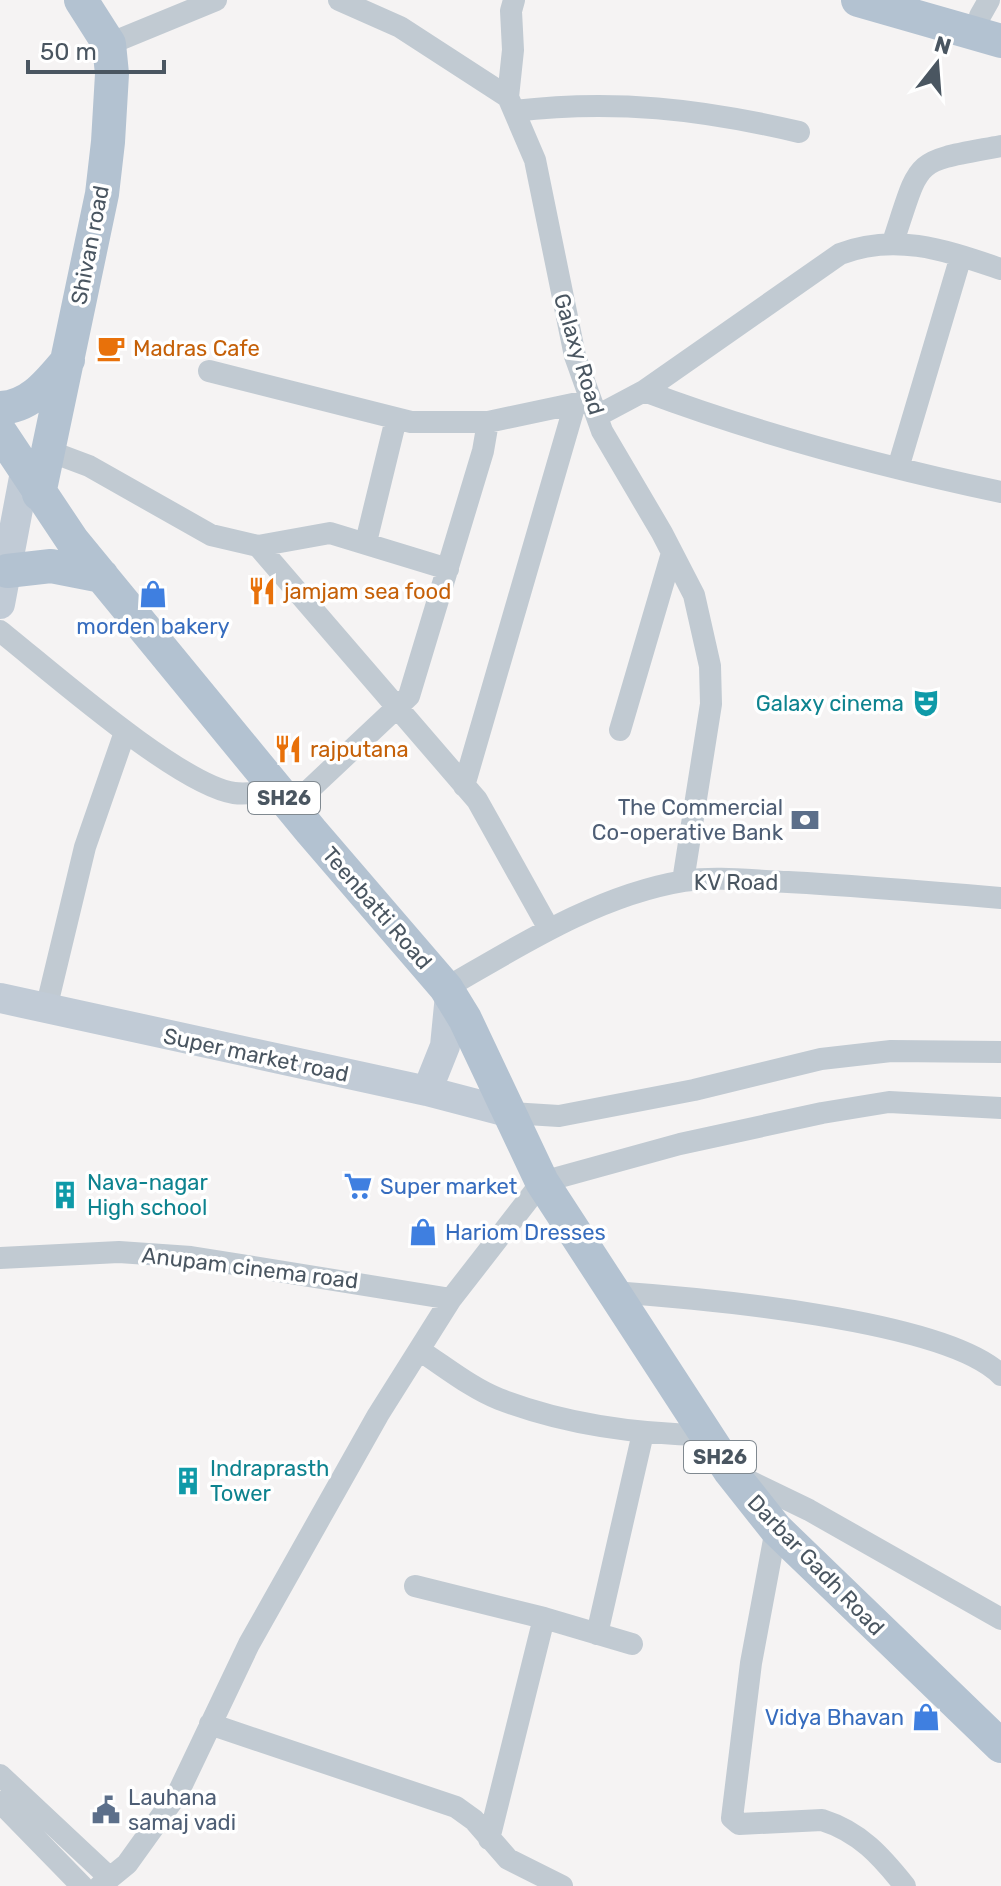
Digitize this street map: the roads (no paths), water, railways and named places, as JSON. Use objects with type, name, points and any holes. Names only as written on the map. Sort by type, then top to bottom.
[{"type":"main road","name":"Shivan road","points":[[38,472],[68,360],[102,194],[112,74],[109,44],[81,0]]},
{"type":"main road","points":[[858,0],[993,20]]},
{"type":"main road","points":[[929,0],[993,20]]},
{"type":"main road","points":[[0,408],[24,403],[42,390],[68,360]]},
{"type":"main road","name":"SH26","points":[[0,432],[38,472]]},
{"type":"main road","points":[[0,604],[7,571],[38,472]]},
{"type":"main road","name":"Teenbatti Road","points":[[38,472],[102,576],[448,991],[511,1113]]},
{"type":"main road","points":[[7,571],[51,566],[102,576]]},
{"type":"main road","points":[[427,1091],[445,1046],[448,991]]},
{"type":"main road","name":"Super market road","points":[[0,998],[427,1091],[511,1113]]},
{"type":"main road","name":"Darbar Gadh Road","points":[[511,1113],[542,1182],[730,1471],[776,1529],[1001,1746]]},
{"type":"street","points":[[109,44],[216,0]]},
{"type":"street","points":[[339,0],[400,27],[511,104],[680,108],[799,132]]},
{"type":"street","points":[[511,104],[514,0]]},
{"type":"street","name":"Galaxy Road","points":[[511,104],[535,160],[559,288],[588,407],[694,595],[710,666],[711,704],[683,881]]},
{"type":"street","points":[[893,242],[915,177],[926,163],[944,155],[1001,146]]},
{"type":"street","points":[[209,371],[396,419],[488,422],[588,407],[644,391],[840,254],[867,245],[893,242],[961,256],[1001,269]]},
{"type":"street","points":[[898,468],[961,256]]},
{"type":"street","points":[[644,391],[898,468],[1001,492]]},
{"type":"street","points":[[464,786],[588,407]]},
{"type":"street","points":[[366,542],[396,419]]},
{"type":"street","points":[[0,631],[125,732],[202,780],[231,793],[284,798],[398,708],[415,681],[483,451],[488,422]]},
{"type":"street","points":[[38,472],[89,466],[211,535],[258,546],[330,533],[448,569]]},
{"type":"street","points":[[258,546],[477,800],[549,929]]},
{"type":"street","points":[[620,730],[672,553]]},
{"type":"street","points":[[46,1009],[85,847],[125,732]]},
{"type":"street","name":"KV Road","points":[[448,991],[549,929],[619,900],[683,881],[723,879],[861,886],[1001,898]]},
{"type":"street","points":[[511,1113],[559,1116],[694,1090],[821,1059],[891,1051],[1001,1052]]},
{"type":"street","points":[[0,1775],[105,1882],[127,1864],[178,1793],[249,1644],[378,1415],[451,1299],[542,1182],[680,1144],[822,1113],[889,1102],[1001,1108]]},
{"type":"street","name":"Anupam cinema road","points":[[0,1258],[119,1252],[191,1257],[451,1299]]},
{"type":"street","points":[[613,1292],[702,1298],[896,1330],[977,1356],[1001,1375]]},
{"type":"street","points":[[419,1350],[497,1398],[575,1421],[643,1433],[706,1435]]},
{"type":"street","points":[[597,1634],[643,1433]]},
{"type":"street","points":[[730,1471],[809,1510],[1001,1619]]},
{"type":"street","points":[[776,1529],[751,1663],[732,1818],[739,1824],[822,1820],[832,1823],[863,1839],[905,1886]]},
{"type":"street","points":[[415,1586],[632,1644]]},
{"type":"street","points":[[489,1839],[544,1618]]},
{"type":"street","points":[[210,1724],[456,1807],[474,1820],[508,1859],[554,1884]]},
{"type":"street","points":[[0,1802],[82,1886]]},
{"type":"place","name":"Madras Cafe","points":[[111,348]]},
{"type":"place","name":"jamjam sea food","points":[[262,591]]},
{"type":"place","name":"morden bakery","points":[[153,594]]},
{"type":"place","name":"Galaxy cinema","points":[[926,703]]},
{"type":"place","name":"rajputana","points":[[288,749]]},
{"type":"place","name":"The Commercial Co-operative Bank","points":[[805,820]]},
{"type":"place","name":"Super market","points":[[358,1186]]},
{"type":"place","name":"Nava-nagar High school","points":[[65,1195]]},
{"type":"place","name":"Hariom Dresses","points":[[423,1232]]},
{"type":"place","name":"Indraprasth Tower","points":[[188,1481]]},
{"type":"place","name":"Vidya Bhavan","points":[[926,1717]]},
{"type":"place","name":"Lauhana samaj vadi","points":[[106,1810]]}]
